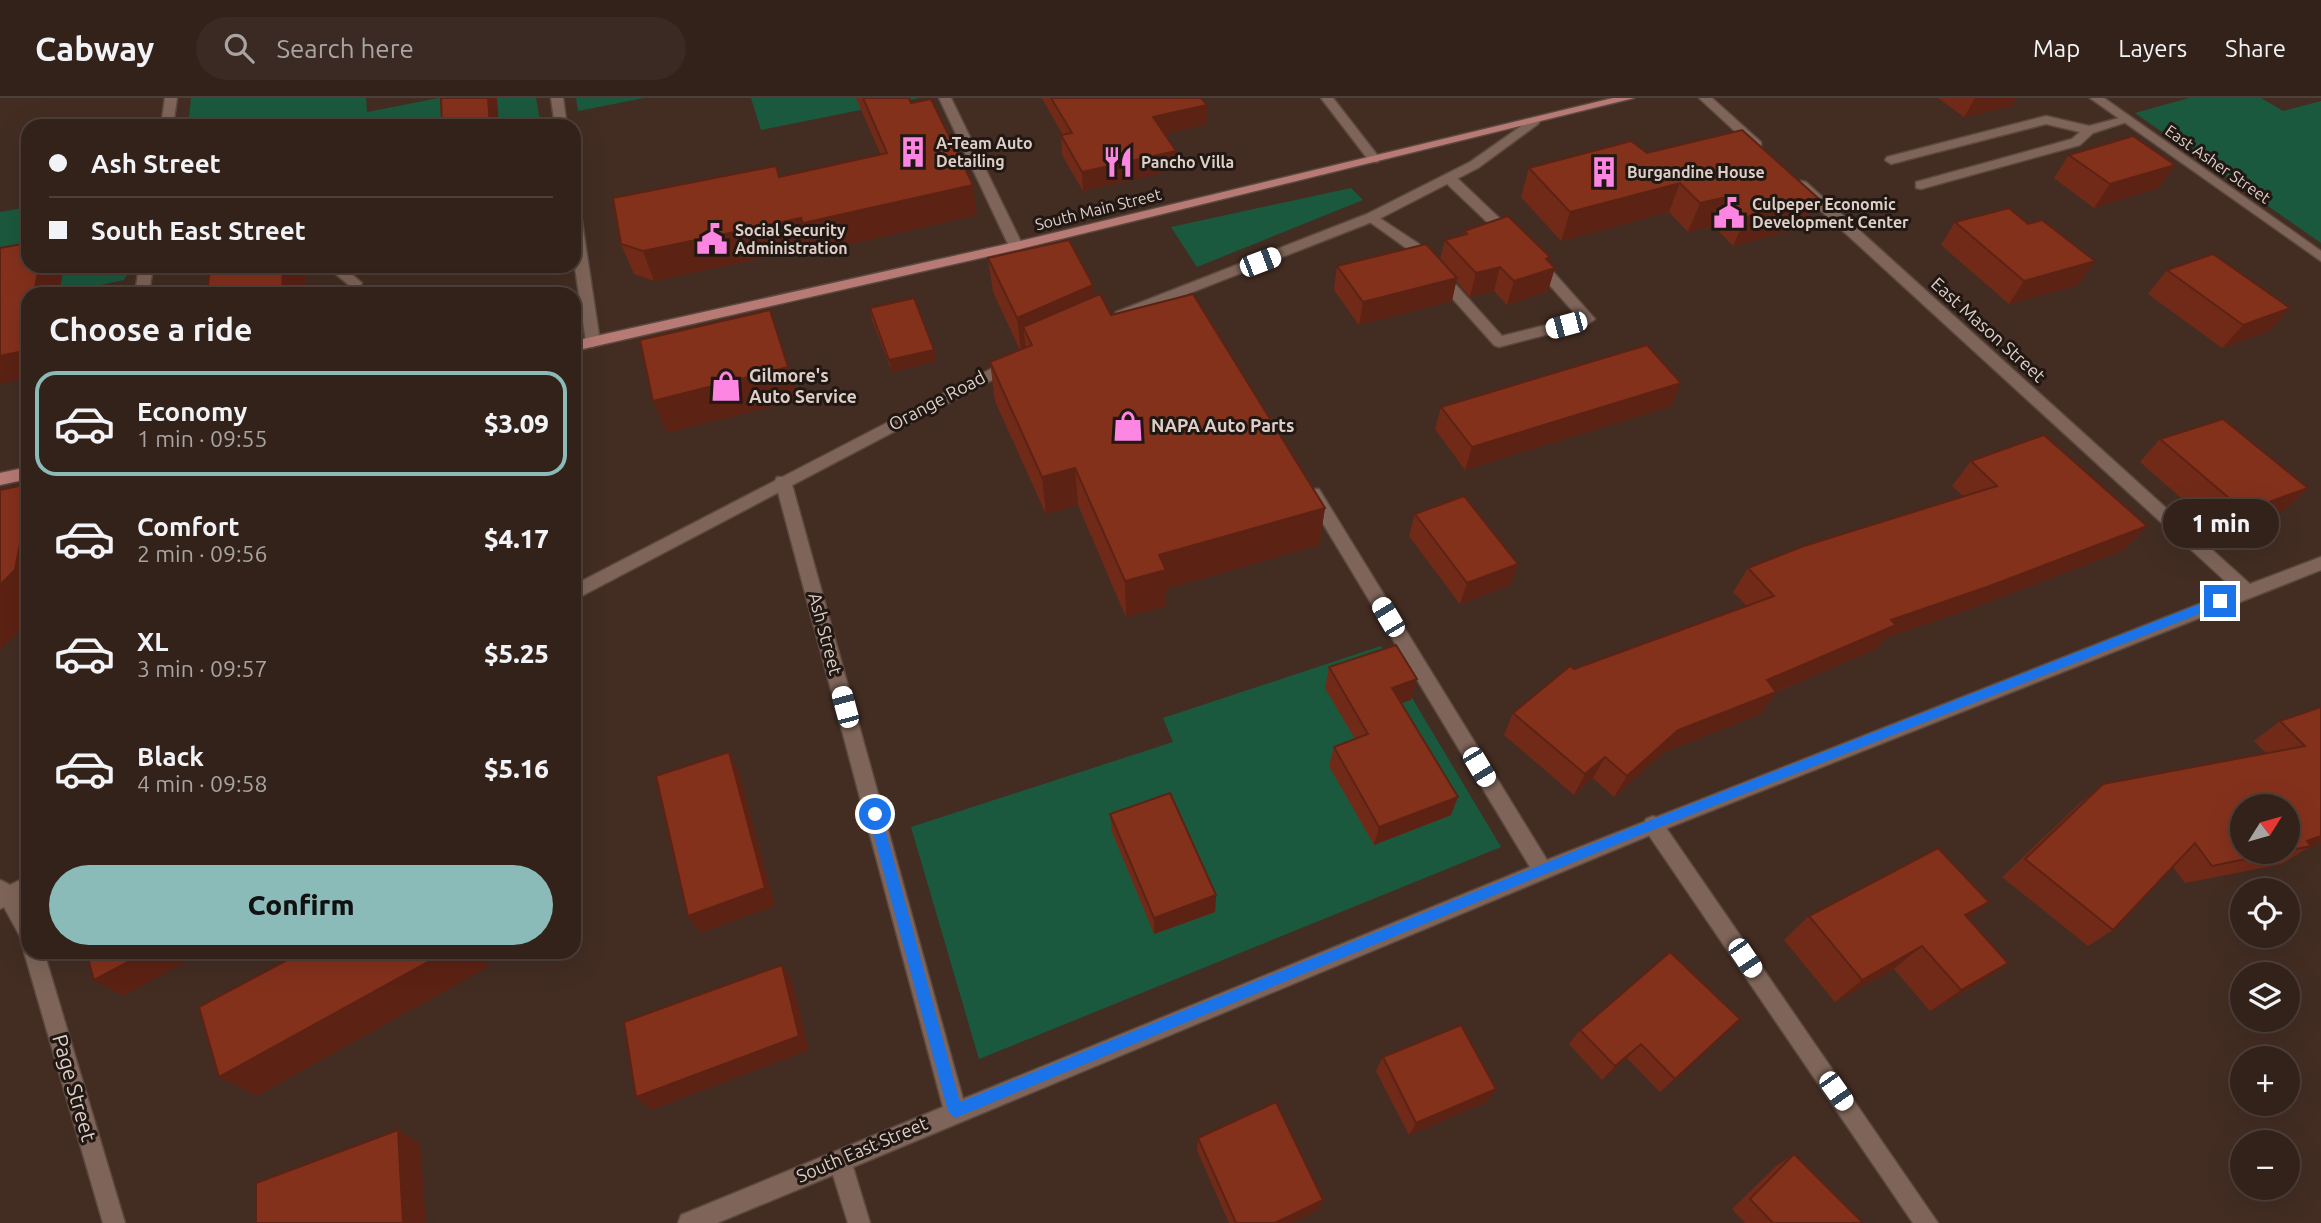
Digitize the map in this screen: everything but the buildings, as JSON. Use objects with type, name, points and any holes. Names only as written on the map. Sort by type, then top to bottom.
[{"type":"main road","name":"South Main Street","points":[[581,345],[1016,246],[1628,98]]},
{"type":"main road","points":[[0,479],[21,474]]},
{"type":"street","points":[[168,119],[171,98]]},
{"type":"street","points":[[557,98],[560,119]]},
{"type":"street","points":[[945,98],[1016,246]]},
{"type":"street","points":[[1326,98],[1374,159]]},
{"type":"street","points":[[1705,98],[1769,156]]},
{"type":"street","name":"East Asher Street","points":[[2096,98],[2321,257]]},
{"type":"street","points":[[1891,160],[2046,121],[2089,130],[2127,120]]},
{"type":"street","points":[[1100,323],[1372,217],[1450,179],[1487,157],[1534,121]]},
{"type":"street","points":[[1921,185],[2076,142],[2089,130]]},
{"type":"street","name":"East Mason Street","points":[[1790,175],[2246,590]]},
{"type":"street","points":[[1372,217],[1414,247],[1499,342],[1588,319],[1548,273],[1450,179]]},
{"type":"street","points":[[581,262],[593,342]]},
{"type":"street","points":[[343,273],[355,283]]},
{"type":"street","points":[[1190,289],[1200,306]]},
{"type":"street","name":"Orange Road","points":[[581,589],[990,372],[1027,356]]},
{"type":"street","points":[[1301,474],[1542,869]]},
{"type":"street","name":"Ash Street","points":[[783,481],[955,1111]]},
{"type":"street","name":"South East Street","points":[[690,1223],[1542,869],[2246,590],[2321,563]]},
{"type":"street","points":[[1653,825],[1927,1223]]},
{"type":"street","points":[[21,888],[3,895],[21,921]]},
{"type":"street","name":"Page Street","points":[[36,959],[114,1223]]},
{"type":"street","points":[[839,1159],[859,1223]]},
{"type":"green space","points":[[191,98],[366,98],[367,112],[439,98],[536,98],[540,119],[189,119]]},
{"type":"green space","points":[[576,98],[644,98],[578,111]]},
{"type":"green space","points":[[751,98],[920,98],[761,130]]},
{"type":"green space","points":[[2189,98],[2261,98],[2283,111],[2321,101],[2321,243],[2135,113]]},
{"type":"green space","points":[[1351,188],[1363,200],[1197,267],[1171,227]]},
{"type":"green space","points":[[21,208],[21,273],[128,273],[124,280],[91,287],[21,287],[21,297],[0,306],[0,212]]},
{"type":"green space","points":[[1381,646],[1501,847],[979,1059],[911,827],[1173,742],[1163,718]]},
{"type":"place","name":"A-Team Auto Detailing","points":[[913,152]]},
{"type":"place","name":"Pancho Villa","points":[[1118,162]]},
{"type":"place","name":"Burgandine House","points":[[1604,172]]},
{"type":"place","name":"Culpeper Economic Development Center","points":[[1729,213]]},
{"type":"place","name":"Social Security Administration","points":[[712,239]]},
{"type":"place","name":"Gilmore's Auto Service","points":[[726,386]]},
{"type":"place","name":"NAPA Auto Parts","points":[[1128,426]]},
{"type":"route","points":[[875,814],[955,1111],[1456,904],[2220,601]]}]
